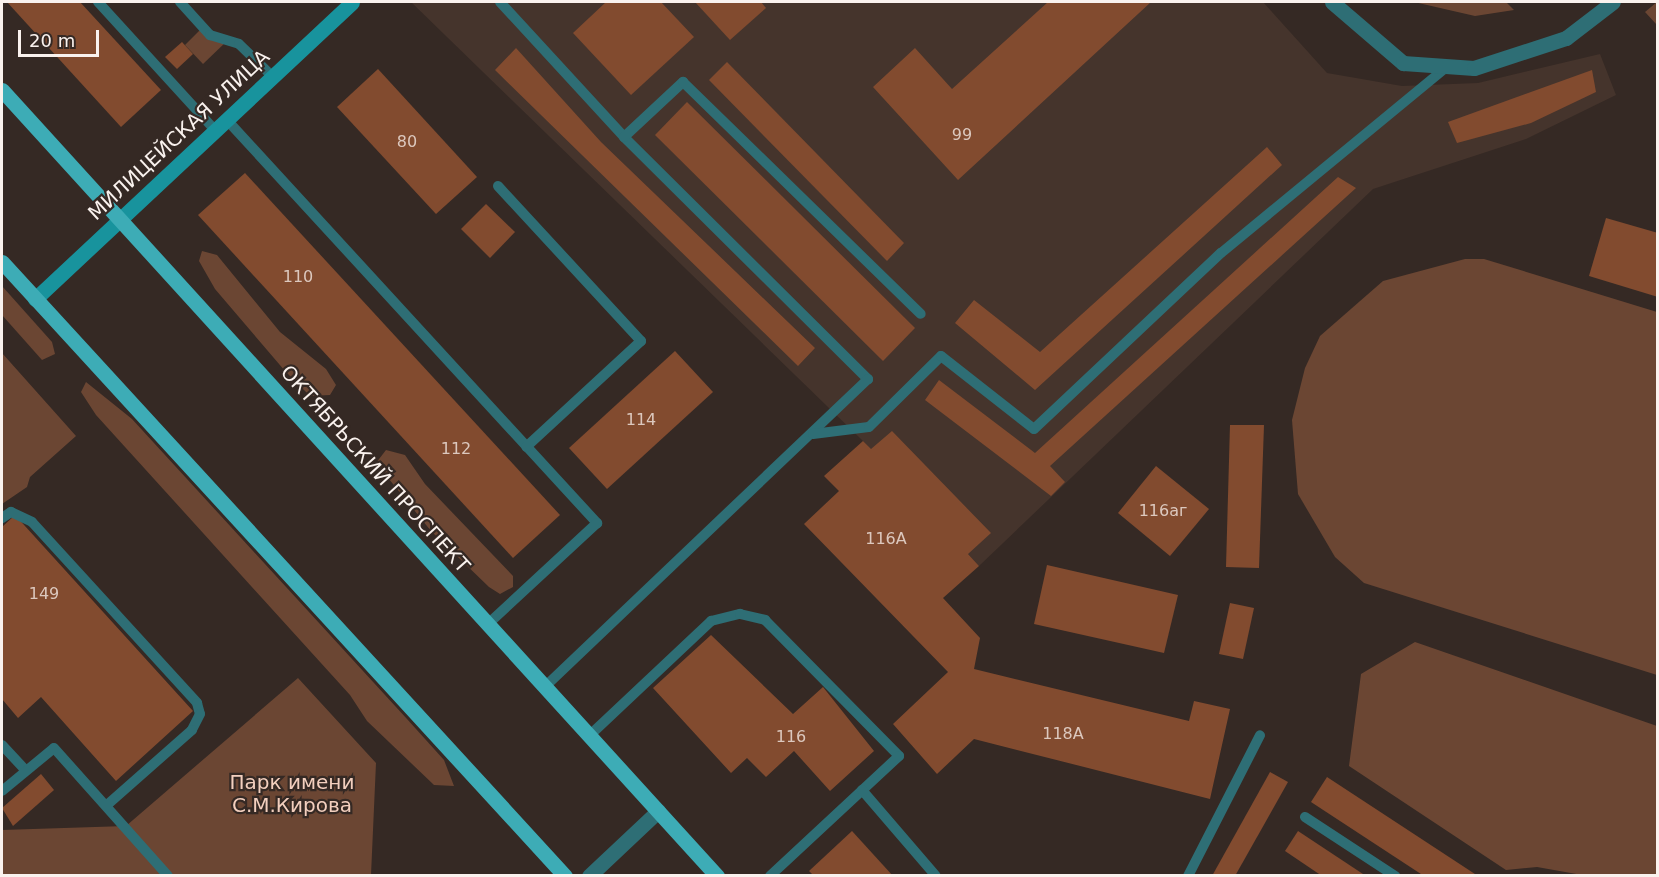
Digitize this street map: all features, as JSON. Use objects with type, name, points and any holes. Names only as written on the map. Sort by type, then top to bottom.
[{"type":"main road","name":"ОКТЯБРЬСКИЙ ПРОСПЕКТ","points":[[2,90],[717,876]]},
{"type":"main road","points":[[2,262],[565,876]]},
{"type":"street","name":"МИЛИЦЕЙСКАЯ УЛИЦА","points":[[35,299],[352,2]]},
{"type":"street","points":[[1332,2],[1348,20],[1403,63],[1474,68],[1521,57],[1566,39],[1613,2]]},
{"type":"street","points":[[588,876],[658,812]]},
{"type":"lane","points":[[99,2],[215,130]]},
{"type":"lane","points":[[180,2],[210,35],[239,44],[272,76]]},
{"type":"lane","points":[[500,2],[624,137],[868,379],[813,434],[545,687]]},
{"type":"lane","points":[[813,434],[869,427],[941,356],[1034,429],[1221,252],[1448,66]]},
{"type":"lane","points":[[624,137],[683,81],[921,314]]},
{"type":"lane","points":[[226,119],[597,524],[488,624]]},
{"type":"lane","points":[[498,186],[641,341],[526,447]]},
{"type":"lane","points":[[2,518],[11,512],[32,522],[197,703],[200,714],[192,730],[107,805]]},
{"type":"lane","points":[[589,736],[711,621],[740,614],[765,620],[900,756],[770,876]]},
{"type":"lane","points":[[1188,876],[1260,735]]},
{"type":"lane","points":[[2,744],[26,771]]},
{"type":"lane","points":[[2,791],[54,748],[168,876]]},
{"type":"lane","points":[[862,790],[936,876]]},
{"type":"lane","points":[[1305,817],[1395,876]]},
{"type":"shaded area","points":[[411,2],[1263,2],[1327,73],[1402,86],[1478,83],[1600,54],[1616,95],[1526,139],[1373,189],[979,566],[863,441]]},
{"type":"green space","points":[[1414,2],[1506,2],[1514,10],[1475,16]]},
{"type":"green space","points":[[1658,2],[1657,25],[1645,12]]},
{"type":"green space","points":[[203,27],[228,40],[203,64],[185,45]]},
{"type":"green space","points":[[202,251],[217,255],[280,332],[326,369],[336,385],[330,395],[310,396],[285,371],[215,289],[199,261]]},
{"type":"green space","points":[[1465,259],[1484,259],[1657,312],[1657,675],[1364,583],[1335,557],[1298,494],[1292,420],[1305,368],[1320,336],[1383,281]]},
{"type":"green space","points":[[2,286],[52,342],[55,354],[42,360],[2,315]]},
{"type":"green space","points":[[2,353],[76,436],[30,477],[27,487],[2,504]]},
{"type":"green space","points":[[86,382],[132,419],[407,719],[444,760],[454,786],[434,785],[367,721],[350,695],[96,415],[81,392]]},
{"type":"green space","points":[[386,450],[405,455],[425,484],[513,576],[513,587],[500,594],[489,587],[431,531],[376,463]]},
{"type":"green space","points":[[1415,642],[1657,726],[1657,875],[1582,875],[1537,867],[1506,870],[1349,766],[1361,674]]},
{"type":"green space","name":"Парк имени С.М.Кирова","points":[[298,678],[376,763],[371,875],[2,876],[2,830],[126,826]]},
{"type":"building","points":[[7,2],[80,2],[161,90],[121,127]]},
{"type":"building","points":[[606,2],[661,2],[694,37],[631,95],[573,33]]},
{"type":"building","points":[[695,2],[761,2],[766,8],[730,40]]},
{"type":"building","points":[[1048,2],[1151,2],[958,180],[873,87],[915,48],[952,89]]},
{"type":"building","points":[[182,42],[193,54],[177,69],[165,57]]},
{"type":"building","points":[[516,48],[601,142],[815,348],[798,366],[495,70]]},
{"type":"building","points":[[727,62],[904,243],[887,261],[709,80]]},
{"type":"building","points":[[378,69],[477,177],[436,214],[337,107]]},
{"type":"building","points":[[1592,70],[1596,92],[1531,123],[1457,143],[1448,122]]},
{"type":"building","points":[[687,102],[915,328],[883,361],[655,135]]},
{"type":"building","points":[[1267,147],[1282,165],[1035,390],[955,323],[974,300],[1040,352]]},
{"type":"building","points":[[245,173],[560,515],[513,558],[198,215]]},
{"type":"building","points":[[1338,177],[1356,188],[1050,466],[1065,482],[1051,496],[925,400],[939,380],[1035,453]]},
{"type":"building","points":[[486,204],[515,232],[490,258],[461,229]]},
{"type":"building","points":[[1606,218],[1658,233],[1658,297],[1589,276]]},
{"type":"building","points":[[675,351],[713,392],[607,489],[569,448]]},
{"type":"building","points":[[1230,425],[1264,425],[1259,568],[1226,567]]},
{"type":"building","points":[[892,431],[991,533],[968,554],[979,566],[943,598],[980,638],[974,669],[1189,721],[1194,701],[1230,709],[1210,799],[974,739],[937,774],[893,724],[948,672],[804,524],[839,491],[824,476],[863,441],[871,449]]},
{"type":"building","points":[[1156,466],[1209,509],[1170,556],[1118,513]]},
{"type":"building","points":[[15,515],[193,711],[116,781],[41,697],[18,718],[2,699],[2,527]]},
{"type":"building","points":[[1047,565],[1178,595],[1164,653],[1034,624]]},
{"type":"building","points":[[1230,603],[1254,608],[1243,659],[1219,654]]},
{"type":"building","points":[[711,635],[793,714],[823,687],[874,751],[830,791],[794,751],[766,777],[747,758],[731,773],[653,688]]},
{"type":"building","points":[[1270,772],[1288,782],[1235,876],[1212,876]]},
{"type":"building","points":[[41,774],[54,790],[13,826],[2,808]]},
{"type":"building","points":[[1327,777],[1478,876],[1424,876],[1311,802]]},
{"type":"building","points":[[852,831],[893,876],[814,876],[809,871]]},
{"type":"building","points":[[1298,831],[1366,876],[1322,876],[1285,851]]}]
